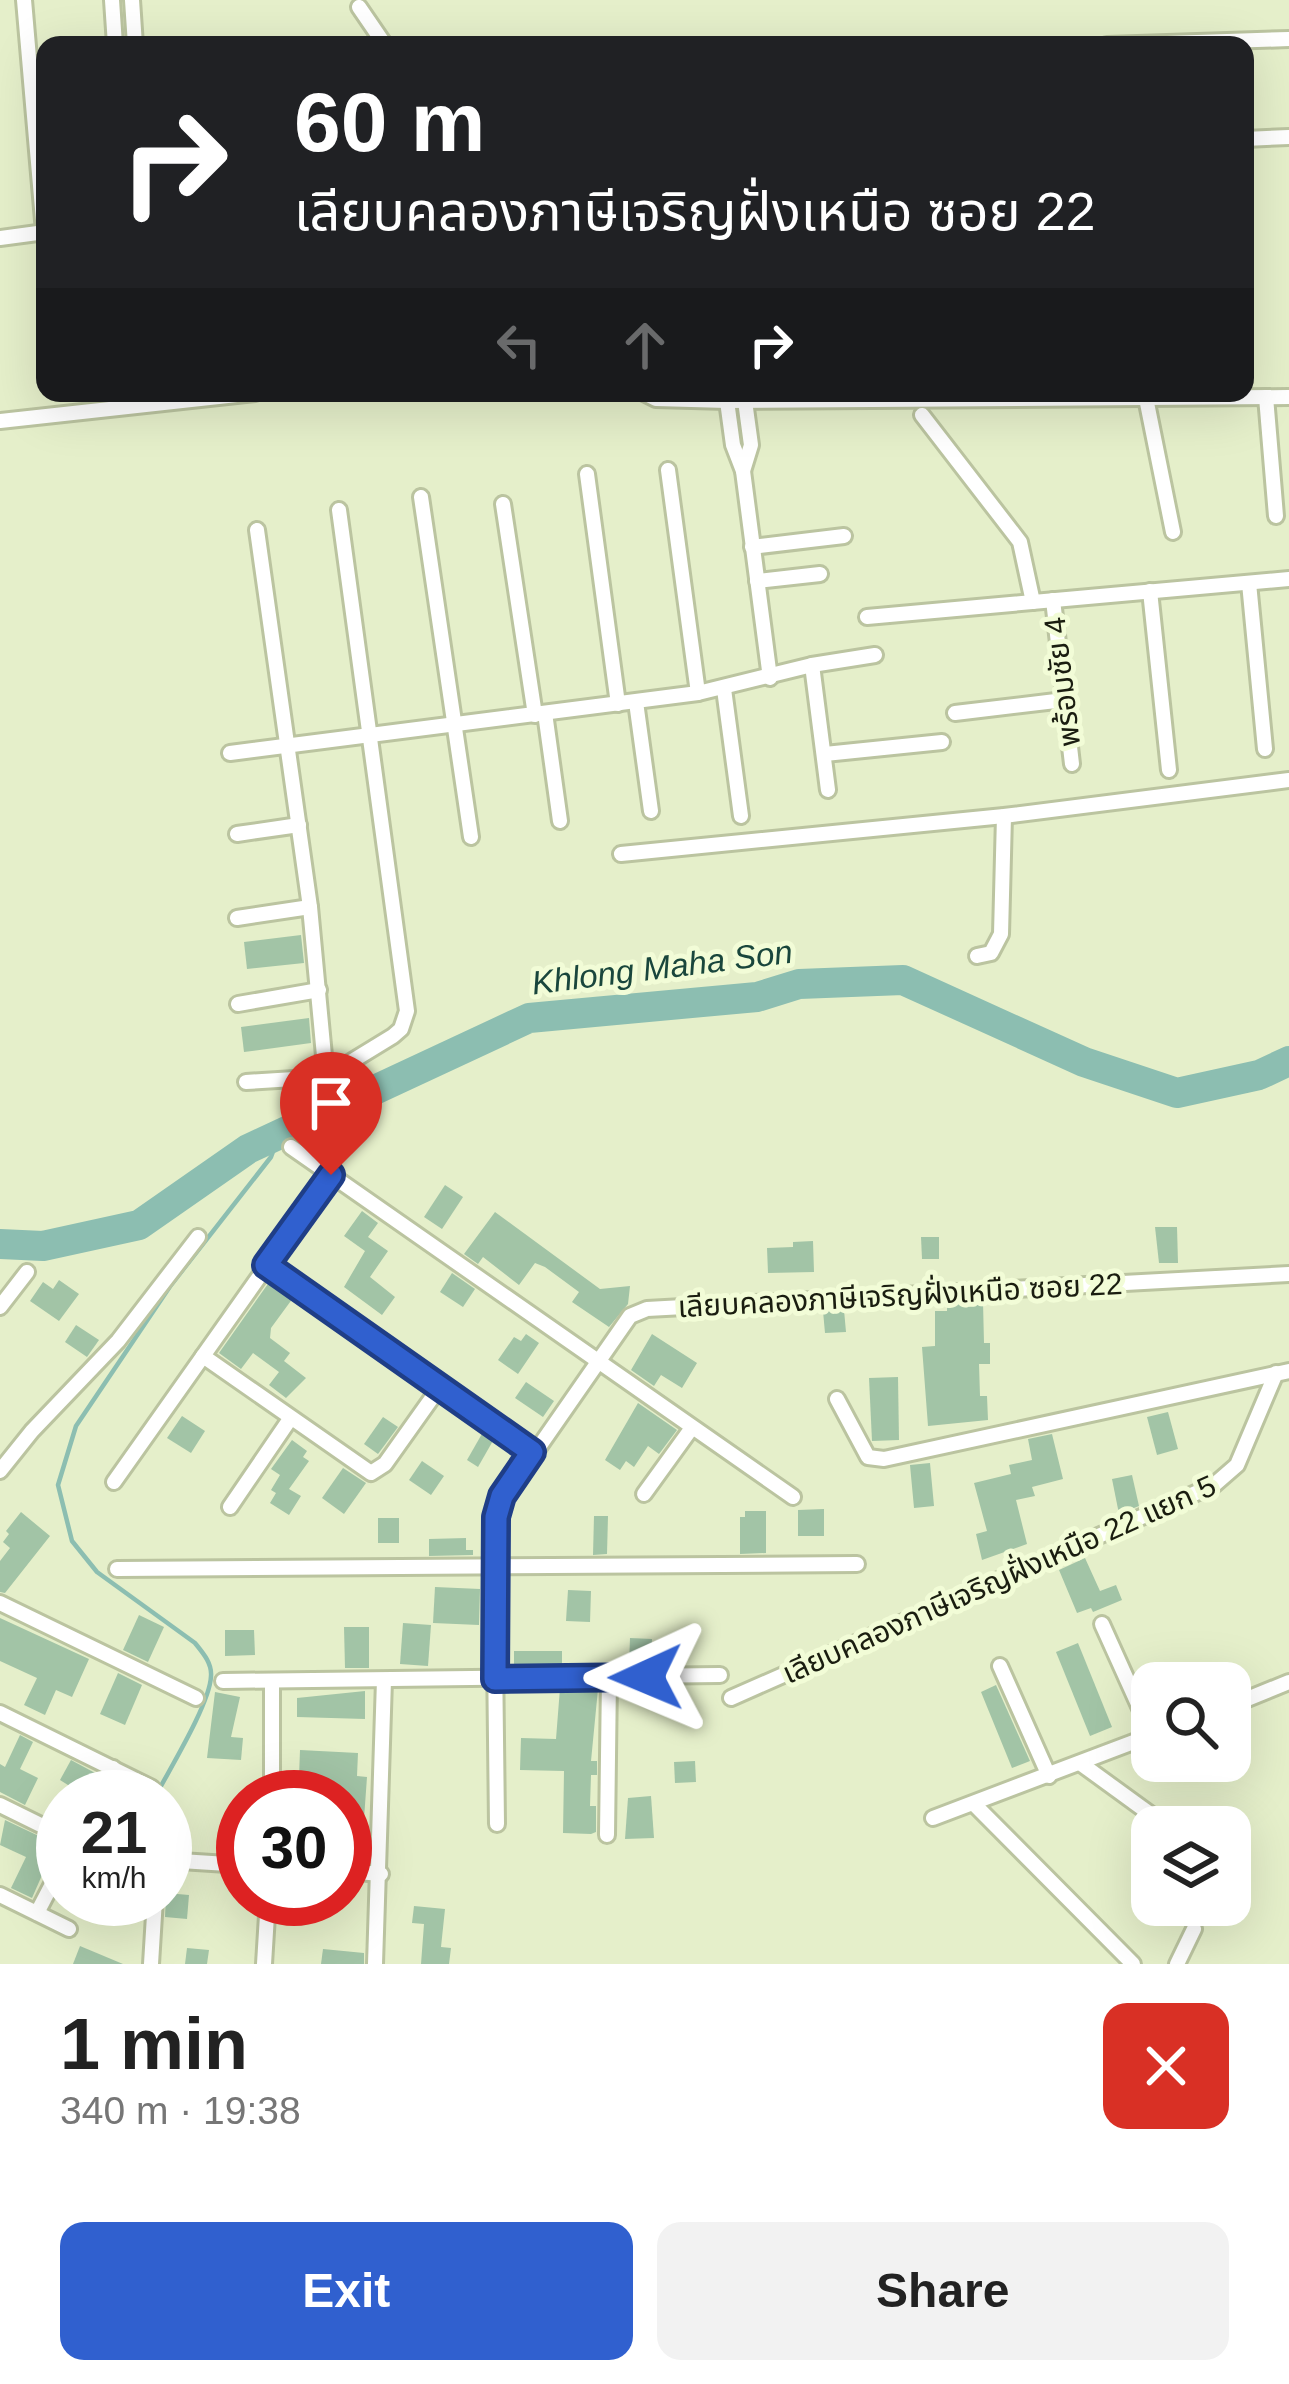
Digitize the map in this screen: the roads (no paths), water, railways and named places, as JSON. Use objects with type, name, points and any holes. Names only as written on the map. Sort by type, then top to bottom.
[{"type":"street","points":[[24,0],[36,139]]},
{"type":"street","points":[[112,0],[114,36]]},
{"type":"street","points":[[132,0],[134,36]]},
{"type":"street","points":[[359,7],[380,36]]},
{"type":"street","points":[[1254,41],[1289,40]]},
{"type":"street","points":[[1254,139],[1289,137]]},
{"type":"street","points":[[0,238],[36,233]]},
{"type":"street","points":[[1254,396],[1289,397]]},
{"type":"street","points":[[1266,398],[1276,516]]},
{"type":"street","points":[[0,422],[176,402]]},
{"type":"street","points":[[728,402],[743,471],[770,678]]},
{"type":"street","points":[[743,471],[751,445],[745,402]]},
{"type":"street","points":[[1147,402],[1173,532]]},
{"type":"street","points":[[922,415],[1020,542],[1033,602]]},
{"type":"street","points":[[668,470],[698,693]]},
{"type":"street","points":[[587,474],[618,704]]},
{"type":"street","points":[[421,497],[471,837]]},
{"type":"street","points":[[503,504],[560,821]]},
{"type":"street","points":[[246,1082],[326,1077],[393,1036],[406,1011],[339,510]]},
{"type":"street","points":[[257,530],[310,907],[326,1077]]},
{"type":"street","points":[[752,547],[844,536]]},
{"type":"street","points":[[757,581],[820,574]]},
{"type":"street","points":[[867,617],[1289,579]]},
{"type":"street","points":[[1249,583],[1265,749]]},
{"type":"street","points":[[1150,591],[1169,770]]},
{"type":"street","name":"พร้อมชัย 4","points":[[1053,599],[1072,764]]},
{"type":"street","points":[[230,753],[698,693],[875,655]]},
{"type":"street","points":[[812,665],[828,790]]},
{"type":"street","points":[[724,689],[741,815]]},
{"type":"street","points":[[955,713],[1064,700]]},
{"type":"street","points":[[636,702],[650,811]]},
{"type":"street","points":[[825,754],[942,742]]},
{"type":"street","points":[[621,854],[1004,816],[1289,781]]},
{"type":"street","points":[[977,956],[991,952],[1000,934],[1004,816]]},
{"type":"street","points":[[237,834],[298,826]]},
{"type":"street","points":[[237,918],[310,907]]},
{"type":"street","points":[[238,1004],[319,990]]},
{"type":"street","points":[[291,1147],[793,1497]]},
{"type":"street","points":[[114,1482],[331,1175]]},
{"type":"street","points":[[0,1471],[118,1341],[198,1237]]},
{"type":"street","points":[[266,1265],[532,1452]]},
{"type":"street","points":[[0,1307],[27,1272]]},
{"type":"street","name":"เลียบคลองภาษีเจริญฝั่งเหนือ ซอย 22","points":[[496,1824],[494,1568],[498,1506],[630,1316],[647,1309],[1289,1274]]},
{"type":"street","points":[[202,1356],[371,1472],[385,1464],[439,1388]]},
{"type":"street","points":[[837,1399],[868,1457],[884,1459],[1282,1372]]},
{"type":"street","name":"เลียบคลองภาษีเจริญฝั่งเหนือ 22 แยก 5","points":[[731,1698],[1214,1485],[1237,1465],[1282,1372]]},
{"type":"street","points":[[230,1507],[290,1419]]},
{"type":"street","points":[[644,1494],[691,1429]]},
{"type":"street","points":[[117,1570],[857,1564]]},
{"type":"street","points":[[0,1604],[196,1698]]},
{"type":"street","points":[[1102,1624],[1131,1688]]},
{"type":"street","points":[[1000,1666],[1049,1776]]},
{"type":"street","points":[[223,1681],[720,1675]]},
{"type":"street","points":[[607,1834],[610,1678]]},
{"type":"street","points":[[375,1964],[384,1680]]},
{"type":"street","points":[[272,1681],[272,1770]]},
{"type":"street","points":[[1251,1697],[1289,1682]]},
{"type":"street","points":[[0,1713],[117,1770]]},
{"type":"street","points":[[933,1818],[1131,1743]]},
{"type":"street","points":[[1080,1763],[1139,1806]]},
{"type":"street","points":[[974,1804],[1133,1964]]},
{"type":"street","points":[[0,1805],[36,1823]]},
{"type":"street","points":[[372,1873],[381,1874]]},
{"type":"street","points":[[0,1895],[36,1913]]},
{"type":"street","points":[[65,1926],[69,1928]]},
{"type":"street","points":[[151,1964],[153,1926]]},
{"type":"street","points":[[264,1964],[266,1926]]},
{"type":"street","points":[[1177,1964],[1194,1929]]},
{"type":"waterway","name":"Khlong Maha Son","points":[[0,1244],[43,1246],[139,1225],[248,1149],[529,1018],[757,997],[799,984],[903,980],[1084,1062],[1177,1093],[1259,1075],[1289,1061]]},
{"type":"waterway","points":[[170,1770],[204,1703],[210,1667],[195,1643],[97,1572],[72,1541],[58,1485],[76,1426],[171,1285],[271,1157],[279,1135]]}]
